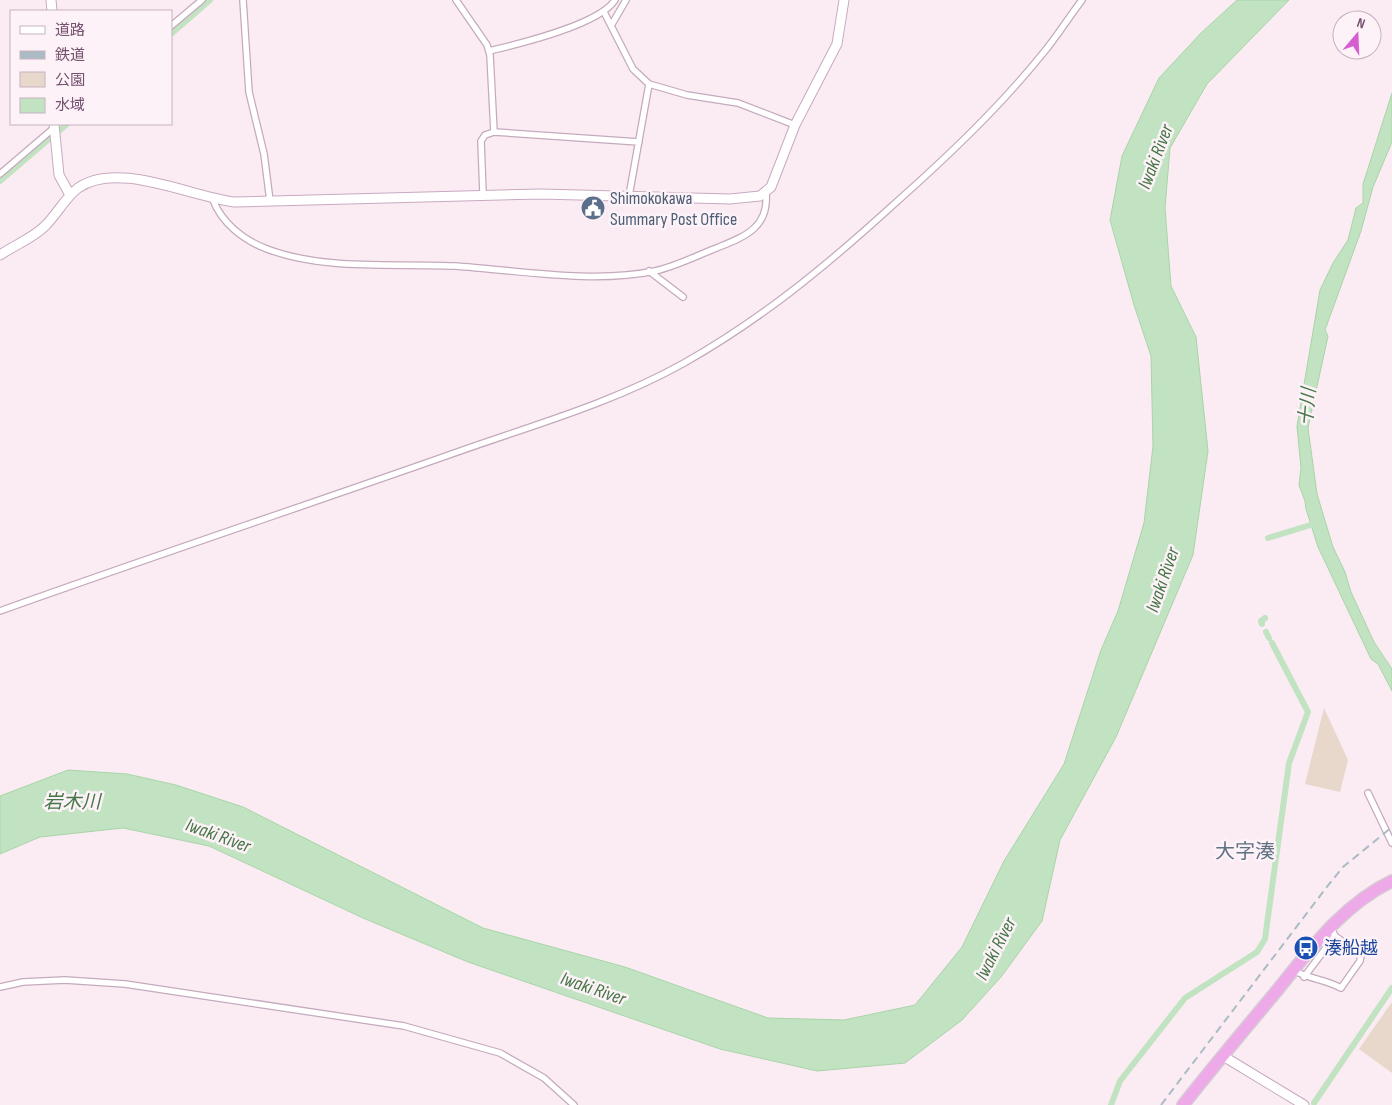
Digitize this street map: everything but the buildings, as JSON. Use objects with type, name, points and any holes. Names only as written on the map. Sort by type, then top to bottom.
[{"type":"highway","points":[[1183,1105],[1293,970],[1333,931],[1362,897],[1392,880]]},
{"type":"street","points":[[172,25],[202,0]]},
{"type":"street","points":[[243,0],[249,92],[264,154],[270,201]]},
{"type":"street","points":[[456,0],[488,51],[494,132]]},
{"type":"street","points":[[488,51],[524,42],[604,12],[615,0]]},
{"type":"street","points":[[612,24],[626,0]]},
{"type":"street","points":[[0,255],[33,236],[46,226],[70,195],[80,187],[99,179],[115,177],[151,182],[212,200],[235,202],[483,194],[749,199],[766,193],[771,186],[796,125],[837,44],[844,0]]},
{"type":"street","points":[[0,611],[582,409],[681,365],[745,327],[775,306],[825,265],[925,176],[992,111],[1024,76],[1046,50],[1082,0]]},
{"type":"street","points":[[604,12],[612,24],[633,69],[649,84],[687,95],[738,103],[796,125]]},
{"type":"street","points":[[629,196],[649,84]]},
{"type":"street","points":[[0,174],[56,125]]},
{"type":"street","points":[[56,125],[59,175],[70,195]]},
{"type":"street","points":[[483,194],[481,141],[485,135],[494,132],[639,142]]},
{"type":"street","points":[[212,200],[219,215],[245,237],[265,248],[292,257],[335,263],[453,266],[599,276],[649,271],[680,262],[744,235],[762,220],[766,212],[766,193]]},
{"type":"street","points":[[649,271],[683,297]]},
{"type":"street","points":[[1368,793],[1392,843]]},
{"type":"street","points":[[1293,970],[1304,976],[1327,980],[1340,988],[1360,962],[1361,955],[1333,931],[1304,976]]},
{"type":"street","points":[[0,986],[23,982],[65,980],[125,984],[404,1026],[500,1053],[544,1078],[574,1105]]},
{"type":"street","points":[[1223,1056],[1304,1105]]},
{"type":"green space","points":[[1324,708],[1348,760],[1340,792],[1305,784]]},
{"type":"green space","points":[[1392,1002],[1392,1073],[1359,1049]]},
{"type":"water","name":"岩木川","points":[[1237,0],[1289,0],[1207,84],[1170,148],[1165,208],[1171,286],[1196,337],[1208,451],[1193,555],[1116,737],[1060,840],[1042,921],[1001,977],[962,1020],[905,1063],[817,1071],[720,1049],[468,962],[363,918],[209,846],[123,828],[40,837],[0,854],[0,796],[68,770],[127,774],[176,785],[243,807],[483,928],[625,967],[768,1018],[844,1020],[915,1005],[962,947],[1004,861],[1064,764],[1101,650],[1118,611],[1144,523],[1153,446],[1151,356],[1134,305],[1110,220],[1122,156],[1159,78],[1201,33]]},
{"type":"water","name":"十川","points":[[1392,93],[1392,142],[1373,187],[1361,231],[1325,330],[1328,336],[1308,428],[1317,494],[1333,547],[1374,642],[1392,669],[1392,691],[1378,664],[1371,659],[1318,547],[1299,485],[1301,468],[1297,426],[1320,290],[1333,263],[1348,240],[1356,208],[1363,203],[1363,184]]},
{"type":"waterway","points":[[172,33],[210,0]]},
{"type":"waterway","points":[[60,130],[66,125]]},
{"type":"waterway","points":[[0,181],[49,139]]},
{"type":"waterway","points":[[1268,538],[1317,523]]},
{"type":"waterway","points":[[1262,624],[1261,621],[1265,618]]},
{"type":"waterway","points":[[1266,632],[1269,638]]},
{"type":"waterway","points":[[1111,1105],[1120,1081],[1185,998],[1257,952],[1265,939],[1289,763],[1308,712],[1272,643]]},
{"type":"waterway","points":[[1314,1103],[1392,988]]},
{"type":"railway","points":[[1161,1105],[1343,867],[1392,827]]},
{"type":"place","name":"Shimokokawa Summary Post Office","points":[[593,208]]},
{"type":"place","name":"湊船越","points":[[1306,948]]},
{"type":"district","name":"大字湊","points":[[1245,852]]},
{"type":"water label","name":"Iwaki River","points":[[1156,157]]},
{"type":"water label","name":"Iwaki River","points":[[1163,580]]},
{"type":"water label","name":"Iwaki River","points":[[218,836]]},
{"type":"water label","name":"Iwaki River","points":[[996,949]]},
{"type":"water label","name":"Iwaki River","points":[[593,989]]}]
